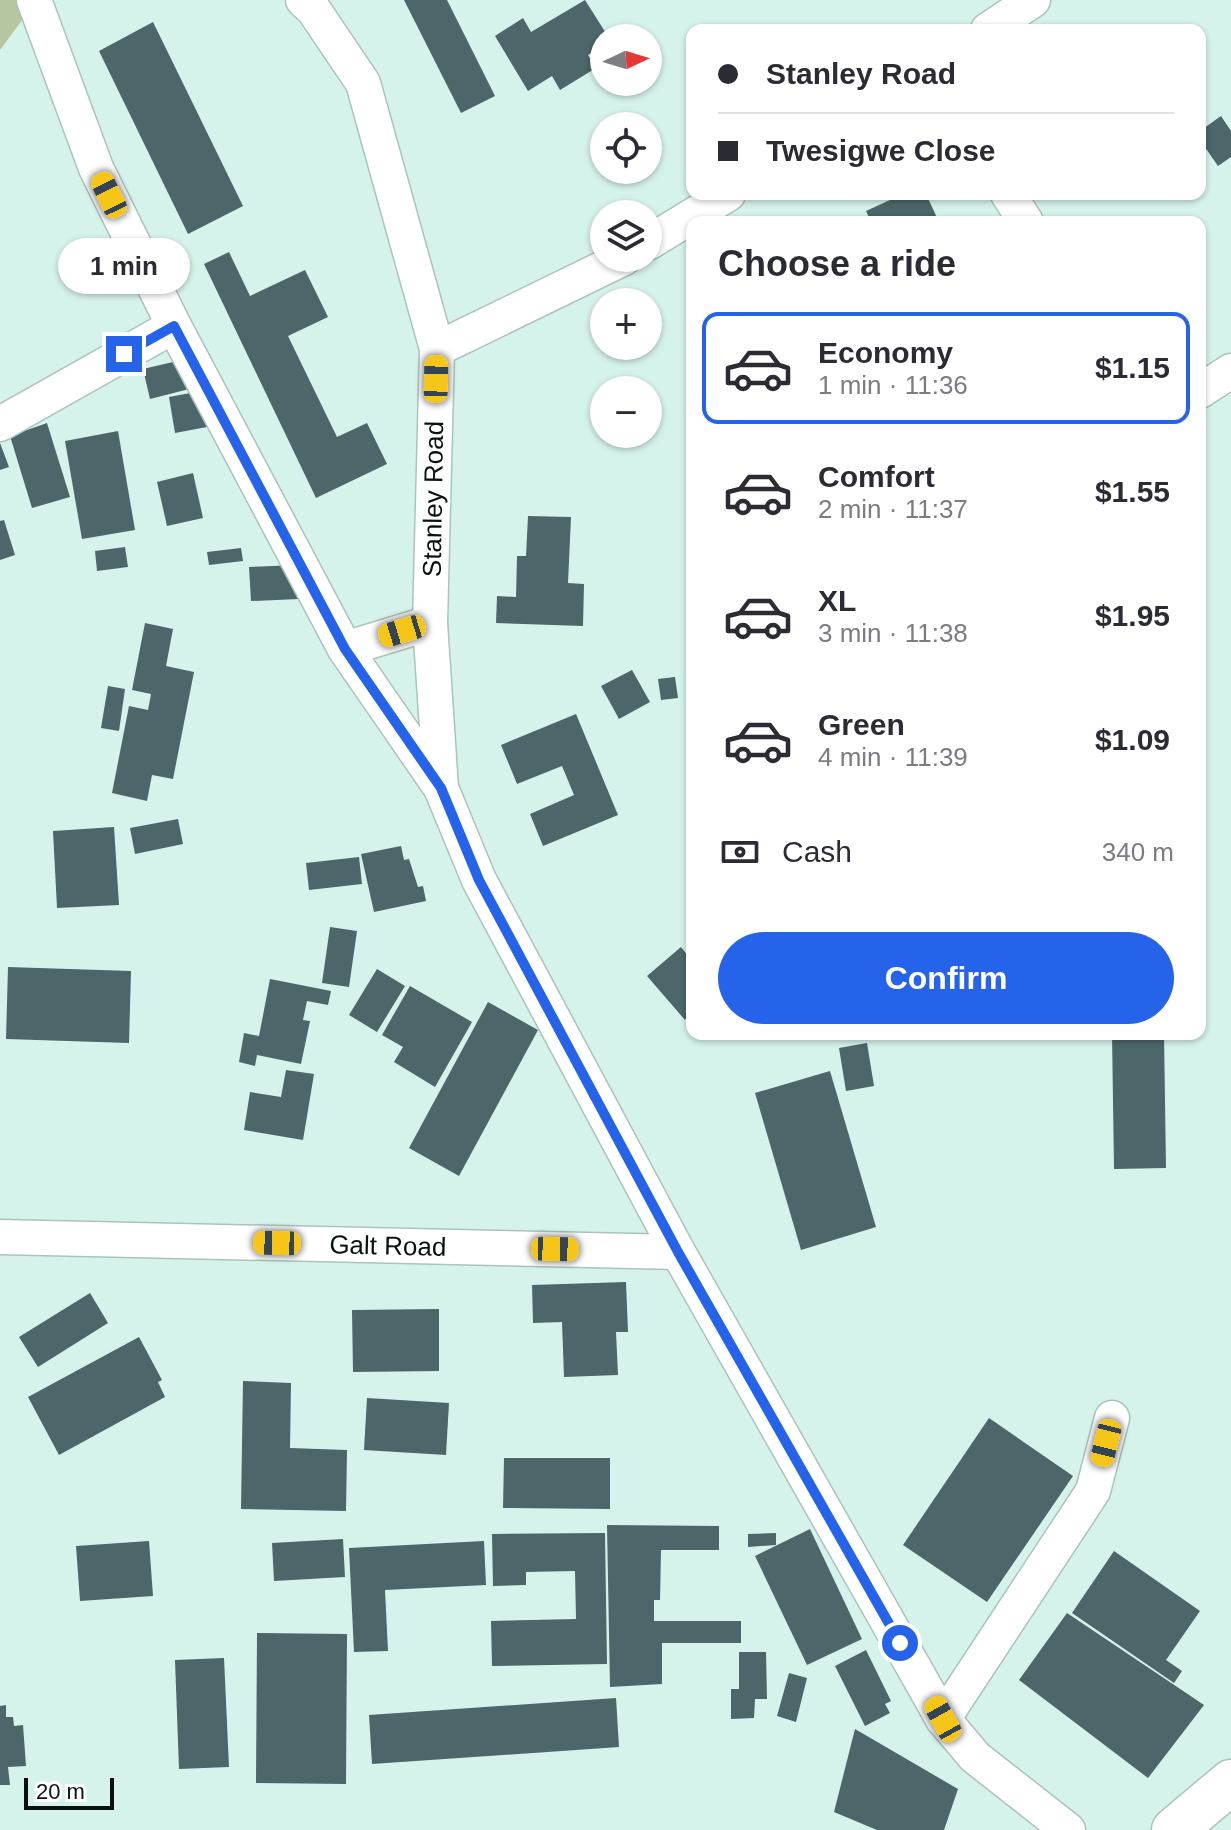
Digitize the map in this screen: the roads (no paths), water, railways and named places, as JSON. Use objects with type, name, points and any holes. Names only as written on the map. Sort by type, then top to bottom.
[{"type":"main road","points":[[1174,1830],[1231,1782]]},
{"type":"street","name":"Stanley Road","points":[[34,0],[96,168],[174,326],[345,649],[441,788],[479,880],[678,1252],[943,1719],[975,1757],[1068,1830]]},
{"type":"street","name":"Stanley Road","points":[[303,0],[313,9],[363,83],[437,349],[430,623],[441,788]]},
{"type":"street","points":[[997,24],[1033,0]]},
{"type":"street","points":[[692,216],[718,200]]},
{"type":"street","points":[[662,234],[686,220]]},
{"type":"street","points":[[437,349],[595,272]]},
{"type":"street","points":[[0,424],[174,326]]},
{"type":"street","points":[[1206,387],[1231,371]]},
{"type":"street","points":[[345,649],[430,623]]},
{"type":"street","name":"Galt Road","points":[[0,1237],[678,1252]]},
{"type":"street","points":[[943,1719],[1093,1491],[1112,1418]]}]
